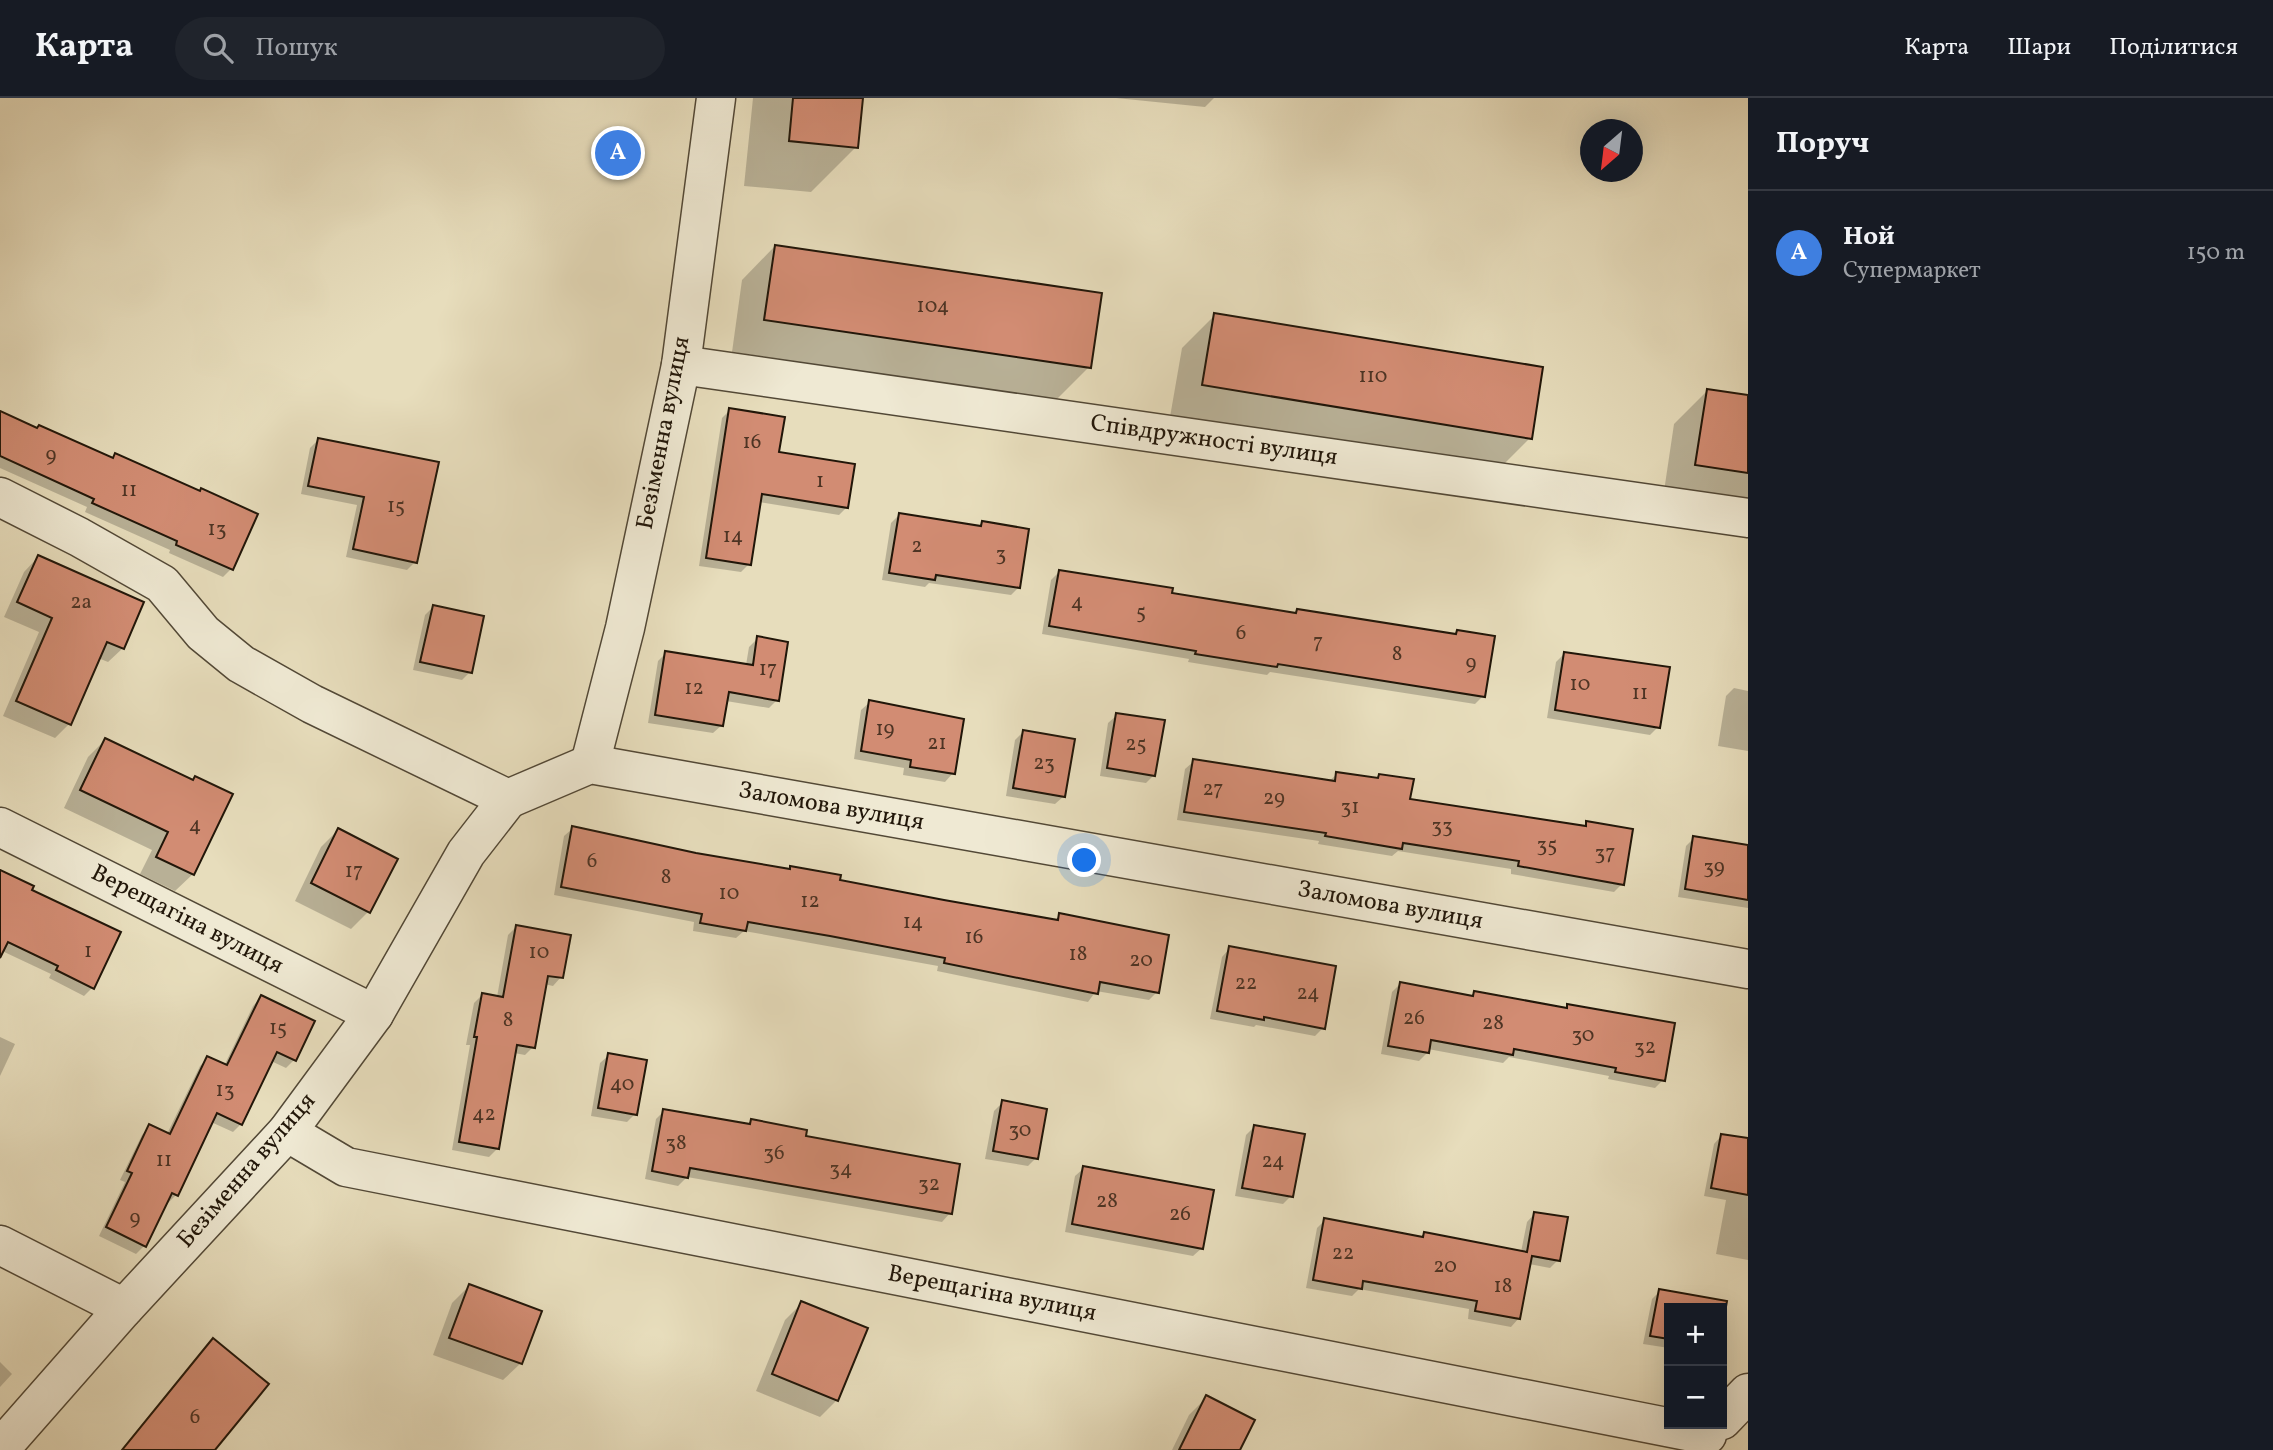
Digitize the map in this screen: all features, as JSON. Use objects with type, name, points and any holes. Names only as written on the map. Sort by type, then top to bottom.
[{"type":"street","name":"Безіменна вулиця","points":[[590,764],[625,628],[681,365],[716,98]]},
{"type":"street","name":"Співдружності вулиця","points":[[681,365],[1748,518]]},
{"type":"street","points":[[0,497],[79,537],[162,584],[203,633],[241,664],[312,704],[508,799],[590,764]]},
{"type":"street","name":"Заломова вулиця","points":[[590,764],[1748,969]]},
{"type":"street","name":"Безіменна вулиця","points":[[0,1449],[124,1308],[287,1132],[374,1014],[466,853],[508,799]]},
{"type":"street","name":"Верещагіна вулиця","points":[[0,827],[374,1014]]},
{"type":"street","name":"Верещагіна вулиця","points":[[287,1132],[346,1167],[1712,1432]]},
{"type":"street","points":[[0,1245],[124,1308]]},
{"type":"street","points":[[1712,1432],[1748,1393]]},
{"type":"building","points":[[793,98],[863,98],[858,148],[789,141]]},
{"type":"building","points":[[775,245],[1102,293],[1091,368],[764,320]]},
{"type":"building","points":[[1214,313],[1543,367],[1532,439],[1202,385]]},
{"type":"building","points":[[1707,389],[1748,395],[1748,473],[1695,465]]},
{"type":"building","points":[[729,408],[785,417],[779,452],[855,464],[848,508],[762,494],[751,565],[706,558]]},
{"type":"building","points":[[0,411],[113,458],[115,453],[258,514],[233,570],[176,545],[177,541],[92,503],[94,499],[0,456]]},
{"type":"building","points":[[318,438],[439,462],[417,563],[353,549],[364,497],[308,486]]},
{"type":"building","points":[[899,513],[981,526],[982,521],[1029,529],[1020,588],[936,575],[935,580],[889,573]]},
{"type":"building","points":[[38,555],[144,602],[124,649],[107,642],[71,725],[16,701],[52,618],[17,602]]},
{"type":"building","points":[[1059,570],[1173,588],[1172,593],[1296,613],[1297,609],[1456,634],[1457,630],[1495,636],[1485,697],[1278,664],[1277,667],[1195,654],[1196,651],[1049,626]]},
{"type":"building","points":[[433,605],[484,616],[472,673],[420,662]]},
{"type":"building","points":[[757,636],[788,642],[779,701],[729,692],[723,726],[655,715],[665,651],[753,665]]},
{"type":"building","points":[[1564,652],[1670,667],[1660,728],[1555,710]]},
{"type":"building","points":[[869,700],[964,719],[955,774],[910,767],[911,760],[861,751]]},
{"type":"building","points":[[1116,713],[1165,720],[1155,776],[1107,768]]},
{"type":"building","points":[[1023,730],[1075,739],[1065,797],[1013,788]]},
{"type":"building","points":[[105,738],[193,780],[195,776],[233,794],[194,875],[156,857],[168,832],[80,790]]},
{"type":"building","points":[[1193,759],[1335,781],[1336,772],[1378,778],[1379,774],[1414,779],[1410,799],[1586,826],[1586,821],[1633,829],[1624,885],[1518,866],[1519,861],[1403,843],[1402,849],[1325,836],[1326,833],[1184,812]]},
{"type":"building","points":[[572,826],[696,853],[841,875],[840,880],[944,900],[1058,920],[1059,913],[1169,935],[1159,993],[1100,982],[1098,994],[944,963],[945,958],[830,936],[748,922],[746,931],[700,923],[702,914],[561,887]]},
{"type":"building","points":[[338,828],[398,859],[370,913],[311,883]]},
{"type":"building","points":[[1693,836],[1748,845],[1748,900],[1685,889]]},
{"type":"building","points":[[0,870],[34,886],[32,890],[121,932],[94,989],[56,970],[58,966],[8,942],[0,958]]},
{"type":"building","points":[[516,925],[571,935],[563,978],[548,976],[535,1048],[517,1045],[499,1149],[459,1142],[482,993],[503,997]]},
{"type":"building","points":[[1229,946],[1336,966],[1325,1029],[1217,1011]]},
{"type":"building","points":[[1400,982],[1473,996],[1474,991],[1567,1008],[1567,1004],[1675,1023],[1665,1081],[1615,1072],[1616,1068],[1514,1049],[1513,1055],[1431,1040],[1429,1053],[1388,1046]]},
{"type":"building","points":[[261,995],[315,1021],[296,1061],[277,1052],[242,1125],[217,1113],[178,1196],[172,1193],[146,1247],[106,1227],[132,1173],[127,1171],[149,1124],[170,1134],[207,1056],[227,1065]]},
{"type":"building","points":[[608,1053],[647,1060],[637,1115],[598,1108]]},
{"type":"building","points":[[1002,1100],[1047,1109],[1038,1159],[993,1151]]},
{"type":"building","points":[[663,1109],[750,1124],[751,1119],[807,1130],[806,1136],[960,1164],[952,1214],[690,1168],[688,1178],[652,1171]]},
{"type":"building","points":[[1254,1125],[1305,1134],[1293,1197],[1242,1188]]},
{"type":"building","points":[[1721,1134],[1748,1138],[1748,1195],[1711,1188]]},
{"type":"building","points":[[1083,1166],[1214,1190],[1203,1249],[1072,1224]]},
{"type":"building","points":[[1534,1212],[1568,1217],[1560,1261],[1532,1256],[1520,1319],[1475,1311],[1477,1301],[1363,1281],[1362,1289],[1313,1280],[1324,1218],[1423,1237],[1424,1232],[1527,1252]]},
{"type":"building","points":[[469,1284],[542,1311],[522,1364],[449,1338]]},
{"type":"building","points":[[1659,1289],[1727,1301],[1664,1303],[1664,1338],[1650,1336]]},
{"type":"building","points":[[801,1301],[868,1328],[838,1401],[772,1374]]},
{"type":"building","points":[[213,1338],[269,1384],[215,1450],[122,1450]]},
{"type":"building","points":[[1206,1395],[1255,1420],[1240,1450],[1179,1450]]},
{"type":"place","name":"Ной","points":[[618,153]]}]
